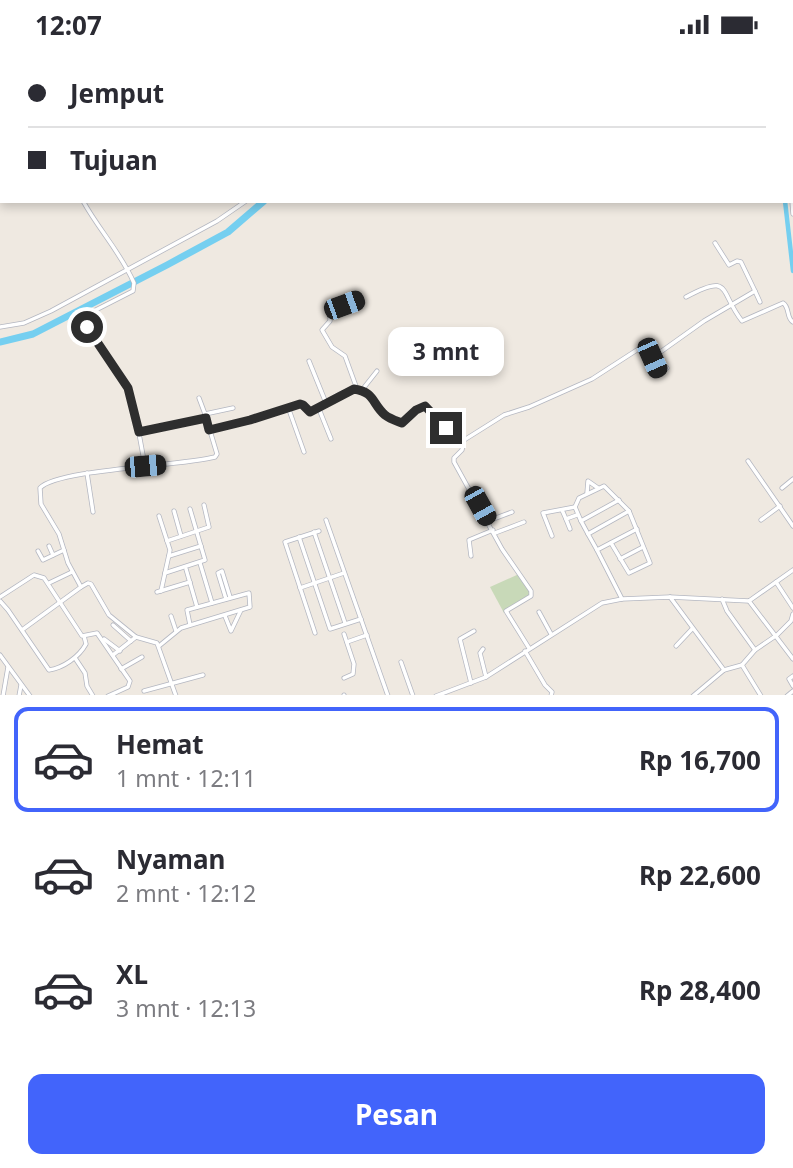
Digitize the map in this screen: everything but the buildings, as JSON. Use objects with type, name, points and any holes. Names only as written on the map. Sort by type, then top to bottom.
[{"type":"street","points":[[84,203],[134,283],[133,291],[82,319],[128,388],[145,466]]},
{"type":"street","points":[[0,327],[31,321],[129,272],[243,203]]},
{"type":"street","points":[[715,243],[729,265],[741,262],[760,302]]},
{"type":"street","points":[[686,297],[705,287],[716,286],[726,291],[731,305],[743,322],[783,303],[789,320],[793,323]]},
{"type":"street","points":[[652,358],[755,291]]},
{"type":"street","points":[[359,300],[330,309],[330,321],[323,329],[332,347],[345,356],[359,389],[374,398],[386,416],[402,423],[416,410],[425,406],[461,442],[463,448],[454,458],[454,462],[502,548],[532,593],[506,611],[545,685],[552,692],[551,695]]},
{"type":"street","points":[[461,442],[504,415],[592,379],[640,348],[652,358],[659,373],[667,368]]},
{"type":"street","points":[[309,361],[326,403]]},
{"type":"street","points":[[209,430],[302,404],[310,412],[345,392],[359,389],[377,371]]},
{"type":"street","points":[[80,587],[59,534],[41,504],[40,488],[50,481],[87,474],[215,457],[217,454],[199,398]]},
{"type":"street","points":[[288,407],[304,451]]},
{"type":"street","points":[[139,432],[233,408]]},
{"type":"street","points":[[318,408],[331,439]]},
{"type":"street","points":[[748,461],[793,526]]},
{"type":"street","points":[[87,474],[93,512]]},
{"type":"street","points":[[782,488],[793,479]]},
{"type":"street","points":[[587,493],[588,481],[598,488]]},
{"type":"street","points":[[611,543],[630,573],[648,565],[650,561],[629,511],[604,486],[580,497],[575,507],[622,599]]},
{"type":"street","points":[[581,521],[619,500]]},
{"type":"street","points":[[167,541],[210,526],[204,505]]},
{"type":"street","points":[[761,520],[780,506]]},
{"type":"street","points":[[552,536],[543,513],[575,507]]},
{"type":"street","points":[[165,573],[205,560],[190,509]]},
{"type":"street","points":[[562,510],[570,529]]},
{"type":"street","points":[[174,511],[181,536]]},
{"type":"street","points":[[588,534],[629,511]]},
{"type":"street","points":[[488,521],[512,512]]},
{"type":"street","points":[[566,519],[577,515]]},
{"type":"street","points":[[159,516],[169,555],[159,592],[190,582]]},
{"type":"street","points":[[326,520],[388,695]]},
{"type":"street","points":[[471,556],[469,540],[524,522]]},
{"type":"street","points":[[597,550],[638,529]]},
{"type":"street","points":[[315,633],[285,542],[317,531],[345,624]]},
{"type":"street","points":[[299,537],[330,629],[361,619]]},
{"type":"street","points":[[49,546],[53,555]]},
{"type":"street","points":[[169,555],[201,546]]},
{"type":"street","points":[[620,559],[643,547]]},
{"type":"street","points":[[38,551],[43,560],[64,550]]},
{"type":"street","points":[[200,563],[212,603]]},
{"type":"street","points":[[186,568],[197,607]]},
{"type":"street","points":[[436,695],[453,693],[485,677],[602,603],[622,599],[670,597],[749,601],[793,569]]},
{"type":"street","points":[[222,571],[228,598],[218,573],[222,571]]},
{"type":"street","points":[[48,583],[72,572]]},
{"type":"street","points":[[300,588],[345,572]]},
{"type":"street","points":[[34,575],[41,576],[48,583],[83,636],[84,648],[75,658],[57,669],[49,670],[0,599],[34,575]]},
{"type":"street","points":[[776,582],[793,608]]},
{"type":"street","points":[[22,630],[80,587],[92,584],[109,615],[136,637],[153,641],[159,646],[176,695]]},
{"type":"street","points":[[159,646],[176,631],[251,606],[248,593],[186,610],[190,625]]},
{"type":"street","points":[[670,597],[724,670]]},
{"type":"street","points":[[722,598],[727,611],[755,650]]},
{"type":"street","points":[[749,601],[793,659]]},
{"type":"street","points":[[225,615],[231,631],[241,610]]},
{"type":"street","points":[[539,612],[551,634]]},
{"type":"street","points":[[693,695],[724,670],[742,665],[755,650],[791,621],[793,614]]},
{"type":"street","points":[[171,616],[176,631]]},
{"type":"street","points":[[113,625],[131,641]]},
{"type":"street","points":[[676,646],[692,629]]},
{"type":"street","points":[[471,683],[460,637],[474,631]]},
{"type":"street","points":[[83,636],[96,632],[120,651]]},
{"type":"street","points":[[344,634],[355,668],[353,674],[344,678]]},
{"type":"street","points":[[347,642],[367,635]]},
{"type":"street","points":[[100,636],[130,681],[130,686],[108,695]]},
{"type":"street","points":[[113,655],[136,637]]},
{"type":"street","points":[[483,649],[480,653],[485,677]]},
{"type":"street","points":[[0,655],[30,695]]},
{"type":"street","points":[[121,669],[142,657]]},
{"type":"street","points":[[75,658],[86,675],[87,686],[93,695]]},
{"type":"street","points":[[401,662],[413,695]]},
{"type":"street","points":[[742,665],[761,695]]},
{"type":"street","points":[[3,695],[8,667]]},
{"type":"street","points":[[144,691],[203,675]]},
{"type":"street","points":[[787,695],[793,688],[789,679],[793,676]]},
{"type":"street","points":[[19,695],[21,685]]},
{"type":"green space","points":[[519,574],[532,597],[504,613],[490,587]]},
{"type":"waterway","points":[[0,342],[33,334],[167,265],[228,232],[262,203]]},
{"type":"waterway","points":[[785,203],[793,271]]},
{"type":"route","points":[[87,327],[128,388],[139,432],[206,418],[209,430],[300,404],[310,412],[354,389],[362,390],[372,397],[386,416],[402,423],[416,410],[425,406],[446,428]]}]
